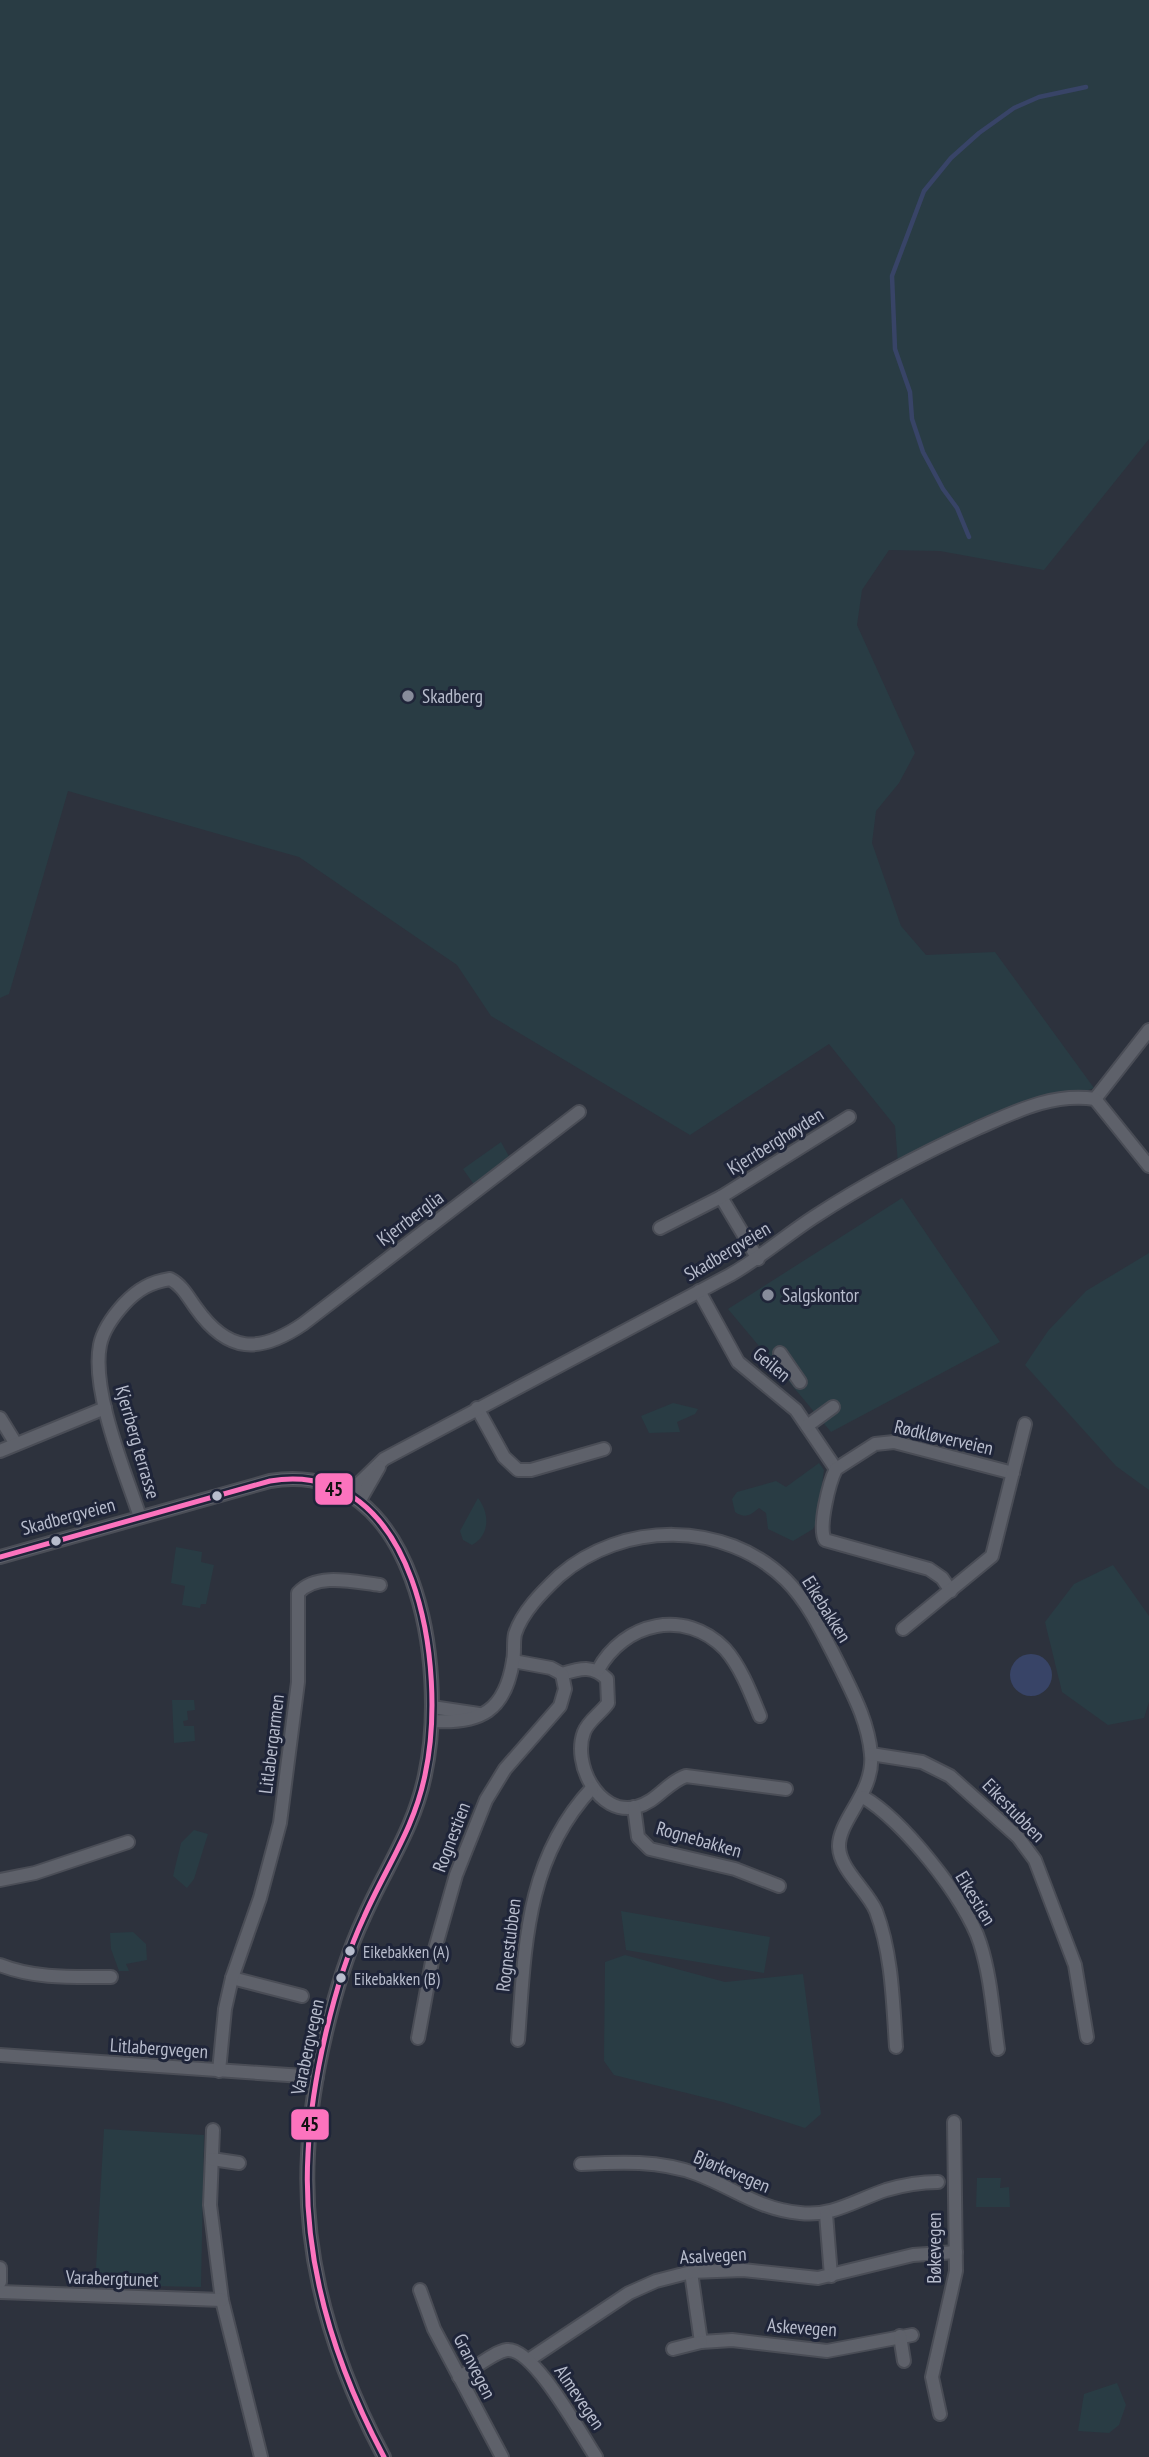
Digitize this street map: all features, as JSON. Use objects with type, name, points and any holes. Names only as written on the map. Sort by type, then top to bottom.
[{"type":"street","points":[[1149,1030],[1095,1098],[1149,1166]]},
{"type":"street","name":"Skadbergveien","points":[[0,1557],[286,1478],[318,1480],[354,1497],[384,1459],[758,1259],[814,1217],[926,1152],[1032,1104],[1065,1097],[1095,1098]]},
{"type":"street","name":"Kjerrberglia","points":[[260,1345],[272,1343],[303,1324],[579,1112]]},
{"type":"street","name":"Kjerrberghøyden","points":[[660,1228],[721,1197],[849,1117]]},
{"type":"street","name":"Kjerrberghøyden","points":[[721,1197],[758,1259]]},
{"type":"street","name":"Kjerrberg terrasse","points":[[140,1517],[105,1408],[99,1377],[100,1343],[120,1308],[134,1294],[152,1283],[170,1279],[176,1282],[217,1332],[235,1342],[260,1345]]},
{"type":"street","name":"Geilen","points":[[699,1291],[738,1362],[785,1400],[807,1426],[836,1469]]},
{"type":"street","name":"Geilen","points":[[780,1353],[800,1382]]},
{"type":"street","points":[[807,1426],[833,1407]]},
{"type":"street","points":[[0,1451],[105,1408]]},
{"type":"street","points":[[477,1408],[504,1457],[518,1470],[531,1470],[604,1449]]},
{"type":"street","points":[[0,1418],[16,1444]]},
{"type":"street","name":"Rødkløverveien","points":[[903,1629],[992,1556],[1025,1424]]},
{"type":"street","name":"Rødkløverveien","points":[[836,1469],[875,1444],[894,1442],[1013,1473]]},
{"type":"street","points":[[836,1469],[821,1533],[825,1540],[929,1569],[942,1578],[951,1591]]},
{"type":"street","name":"Varabergvegen","points":[[354,1497],[380,1518],[409,1572],[426,1642],[432,1714],[431,1746],[415,1813],[353,1943],[317,2077],[307,2185],[315,2266],[337,2357],[356,2404],[384,2457]]},
{"type":"street","name":"Eikebakken","points":[[432,1714],[483,1715],[497,1706],[513,1661],[515,1636],[524,1614],[578,1560],[626,1539],[648,1535],[713,1540],[768,1566],[787,1581],[810,1611],[858,1702],[871,1754],[863,1797],[839,1846],[841,1857],[876,1910],[891,1983],[896,2046]]},
{"type":"street","name":"Litlabergarmen","points":[[219,2071],[225,2009],[232,1978],[260,1898],[281,1823],[298,1682],[295,1604],[298,1593],[304,1586],[321,1581],[380,1585]]},
{"type":"street","points":[[598,1670],[608,1652],[623,1639],[645,1628],[680,1625],[698,1631],[727,1651],[760,1716]]},
{"type":"street","points":[[513,1661],[551,1668],[562,1674],[585,1668],[598,1670],[609,1683],[608,1703],[589,1724],[582,1741],[583,1765],[592,1788],[613,1804],[634,1808],[657,1797],[686,1776],[786,1789]]},
{"type":"street","name":"Rognestien","points":[[418,2038],[443,1916],[466,1850],[486,1800],[505,1769],[560,1706],[565,1689],[562,1674]]},
{"type":"street","name":"Eikestubben","points":[[871,1754],[922,1762],[950,1776],[1018,1837],[1035,1860],[1075,1965],[1087,2037]]},
{"type":"street","name":"Rognestubben","points":[[518,2040],[528,1917],[534,1889],[563,1825],[592,1788]]},
{"type":"street","name":"Eikestien","points":[[863,1797],[912,1839],[974,1926],[989,1978],[998,2049]]},
{"type":"street","name":"Rognebakken","points":[[634,1808],[638,1837],[650,1849],[735,1869],[779,1886]]},
{"type":"street","points":[[0,1880],[35,1873],[128,1842]]},
{"type":"street","points":[[0,1965],[23,1973],[56,1977],[111,1977]]},
{"type":"street","points":[[232,1978],[302,1996]]},
{"type":"street","name":"Litlabergvegen","points":[[0,2055],[317,2077]]},
{"type":"street","name":"Bøkevegen","points":[[940,2414],[932,2377],[954,2292],[954,2122]]},
{"type":"street","points":[[214,2130],[210,2205],[222,2300],[261,2457]]},
{"type":"street","points":[[212,2159],[239,2163]]},
{"type":"street","name":"Bjørkevegen","points":[[581,2164],[645,2163],[672,2167],[712,2181],[758,2205],[826,2214],[886,2190],[939,2182]]},
{"type":"street","points":[[826,2214],[831,2276]]},
{"type":"street","name":"Asalvegen","points":[[530,2359],[629,2293],[656,2281],[691,2272],[743,2270],[801,2278],[831,2276],[913,2255],[956,2252]]},
{"type":"street","points":[[0,2268],[0,2282]]},
{"type":"street","points":[[691,2272],[701,2342]]},
{"type":"street","name":"Granvegen","points":[[420,2290],[434,2329],[502,2457]]},
{"type":"street","name":"Varabergtunet","points":[[0,2292],[222,2300]]},
{"type":"street","name":"Askevegen","points":[[673,2349],[701,2342],[732,2340],[827,2351],[906,2336],[904,2361]]},
{"type":"street","points":[[460,2377],[506,2350],[520,2352],[530,2359]]},
{"type":"street","name":"Almevegen","points":[[530,2359],[597,2457]]},
{"type":"shaded area","points":[[0,0],[1149,0],[1149,439],[1044,570],[940,551],[889,550],[862,590],[857,625],[915,753],[899,783],[876,811],[872,843],[901,926],[926,955],[995,952],[1094,1088],[898,1164],[895,1126],[829,1044],[690,1135],[491,1016],[457,965],[299,857],[68,791],[9,994],[0,998]]},
{"type":"shaded area","points":[[501,1142],[511,1160],[475,1186],[463,1169]]},
{"type":"shaded area","points":[[902,1198],[1000,1342],[831,1432],[728,1309]]},
{"type":"shaded area","points":[[1149,1253],[1149,1490],[1116,1466],[1025,1365],[1048,1331],[1086,1291]]},
{"type":"shaded area","points":[[673,1403],[698,1409],[695,1414],[677,1422],[680,1432],[649,1433],[641,1416]]},
{"type":"shaded area","points":[[819,1463],[824,1470],[817,1521],[813,1529],[793,1541],[768,1529],[766,1513],[759,1508],[748,1515],[735,1512],[732,1499],[737,1492],[776,1481],[786,1487]]},
{"type":"shaded area","points":[[478,1498],[485,1511],[486,1524],[482,1536],[472,1545],[463,1540],[460,1531]]},
{"type":"shaded area","points":[[176,1547],[202,1552],[201,1562],[214,1565],[206,1604],[201,1604],[200,1608],[182,1605],[185,1586],[171,1583]]},
{"type":"shaded area","points":[[1113,1565],[1149,1616],[1149,1702],[1144,1718],[1108,1725],[1062,1692],[1045,1622],[1074,1584]]},
{"type":"shaded area","points":[[172,1700],[194,1700],[195,1710],[187,1711],[188,1720],[183,1721],[184,1726],[194,1726],[195,1741],[174,1743]]},
{"type":"shaded area","points":[[194,1830],[208,1834],[194,1879],[187,1888],[173,1876],[181,1843]]},
{"type":"shaded area","points":[[621,1911],[770,1937],[764,1973],[626,1950]]},
{"type":"shaded area","points":[[133,1932],[146,1944],[147,1960],[126,1964],[129,1971],[119,1971],[111,1949],[110,1933]]},
{"type":"shaded area","points":[[625,1955],[725,1982],[803,1974],[821,2114],[805,2128],[723,2102],[614,2075],[604,2061],[605,1962]]},
{"type":"shaded area","points":[[104,2129],[204,2135],[201,2287],[95,2285]]},
{"type":"shaded area","points":[[977,2178],[1001,2178],[1000,2188],[1009,2187],[1010,2207],[976,2207]]},
{"type":"shaded area","points":[[1117,2383],[1126,2405],[1119,2425],[1109,2433],[1078,2431],[1084,2394]]},
{"type":"water","points":[[1031,1654],[1046,1660],[1052,1675],[1046,1690],[1031,1696],[1016,1690],[1010,1675],[1016,1660]]},
{"type":"waterway","points":[[969,537],[957,508],[943,489],[923,452],[912,419],[910,392],[895,349],[892,276],[924,191],[951,158],[979,133],[1014,108],[1039,97],[1086,87]]},
{"type":"transit line","name":"45","points":[[0,1557],[270,1481],[320,1482],[360,1502],[390,1536],[412,1579],[425,1629],[431,1681],[431,1731],[425,1775],[407,1830],[364,1917],[343,1971],[319,2065],[308,2154],[310,2234],[325,2311],[350,2385],[384,2457]]},
{"type":"place","name":"Skadberg","points":[[408,696]]},
{"type":"place","name":"Salgskontor","points":[[768,1295]]},
{"type":"place","name":"Eikebakken (A)","points":[[350,1951]]},
{"type":"place","name":"Eikebakken (B)","points":[[341,1978]]}]
